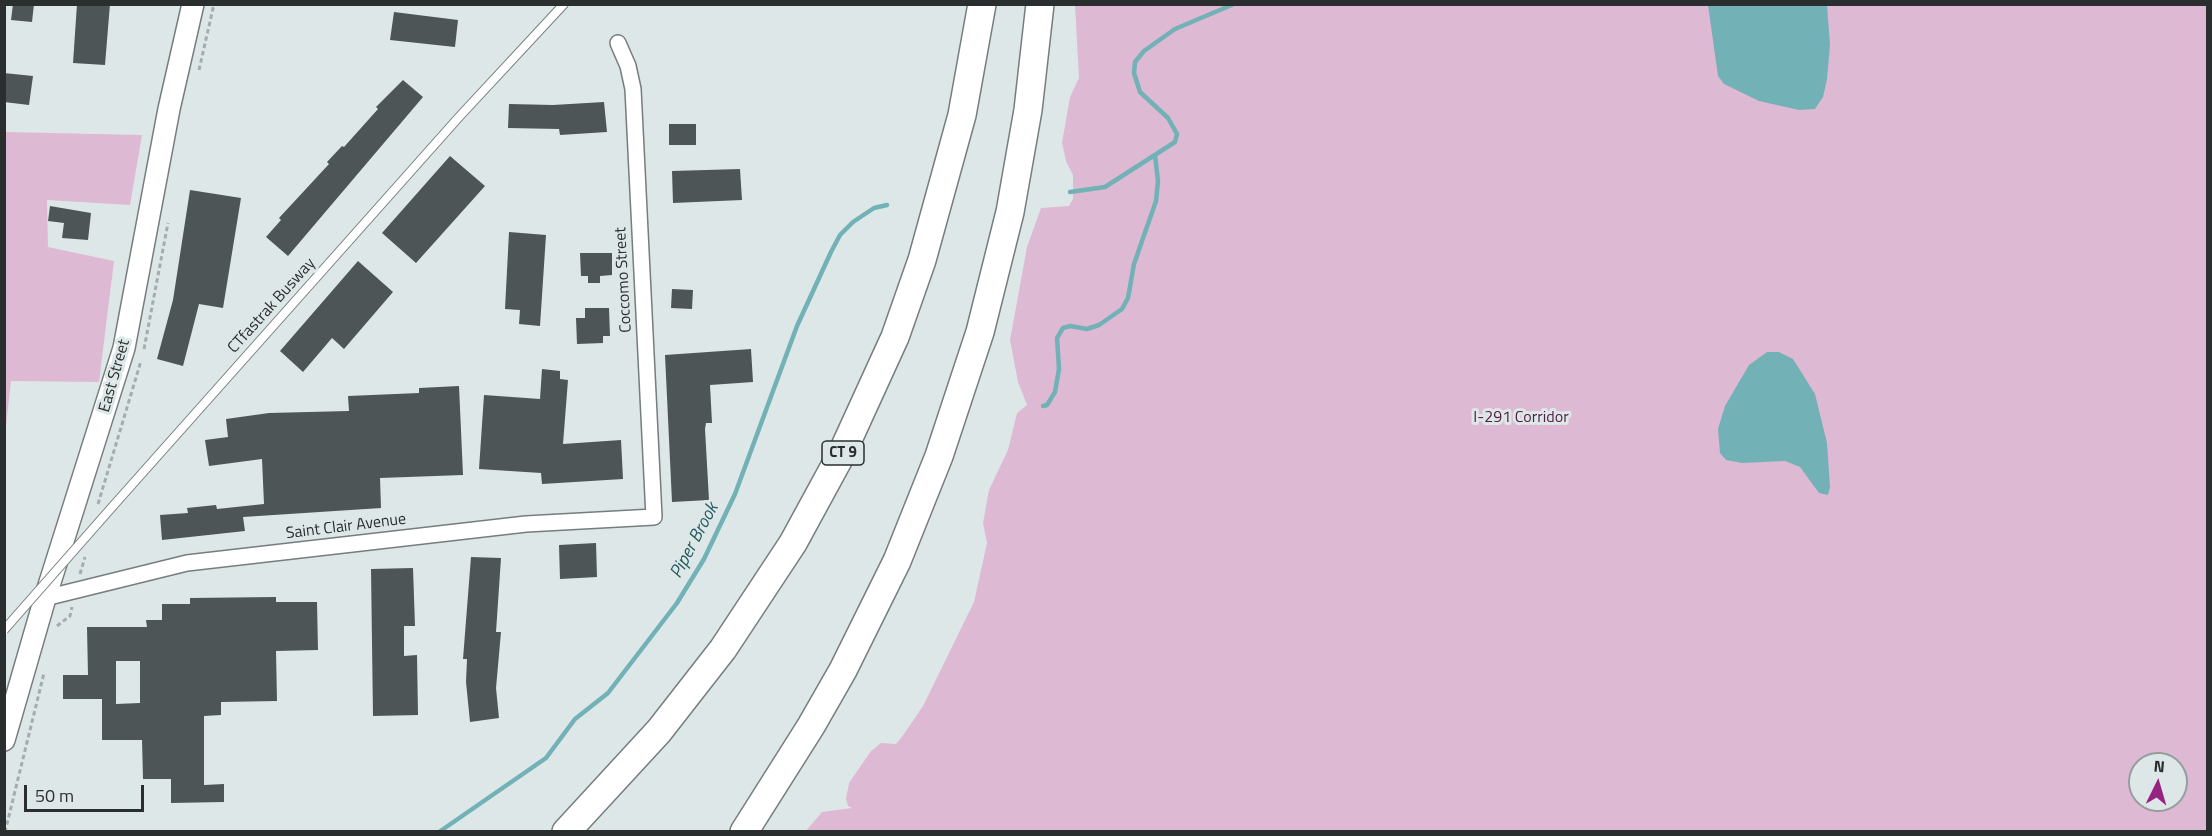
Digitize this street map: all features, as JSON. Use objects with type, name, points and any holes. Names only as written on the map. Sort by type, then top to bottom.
[{"type":"highway","name":"CT 9","points":[[566,831],[659,731],[723,649],[793,543],[842,453],[895,337],[926,249],[962,115],[982,4]]},
{"type":"highway","points":[[744,831],[811,726],[843,670],[897,561],[942,447],[980,332],[1008,222],[1028,110],[1040,4]]},
{"type":"main road","name":"East Street","points":[[4,740],[45,598],[124,348],[165,129],[193,4]]},
{"type":"street","name":"Coccomo Street","points":[[618,43],[628,66],[633,89],[654,517]]},
{"type":"street","name":"Saint Clair Avenue","points":[[45,598],[187,563],[526,524],[654,517]]},
{"type":"lane","name":"CTfastrak Busway","points":[[4,630],[459,117],[564,4]]},
{"type":"path","points":[[54,633],[57,627],[70,616]]},
{"type":"path","points":[[5,831],[44,672]]},
{"type":"green space","name":"I-291 Corridor","points":[[1075,5],[2207,5],[2207,831],[805,832],[822,812],[852,808],[848,806],[846,799],[849,783],[871,751],[881,743],[896,744],[904,734],[923,706],[974,602],[987,543],[983,523],[989,490],[1008,450],[1017,413],[1027,405],[1018,382],[1010,340],[1027,247],[1041,208],[1069,206],[1073,199],[1073,175],[1066,161],[1062,143],[1070,97],[1079,78]]},
{"type":"green space","points":[[5,132],[142,135],[130,205],[47,200],[48,247],[114,261],[99,382],[11,381],[5,435]]},
{"type":"water","points":[[1708,5],[1827,5],[1830,45],[1827,79],[1823,97],[1815,109],[1799,110],[1759,101],[1724,84],[1718,76]]},
{"type":"water","points":[[1767,352],[1779,352],[1793,359],[1815,394],[1827,443],[1830,487],[1828,495],[1819,493],[1800,467],[1785,461],[1742,463],[1726,460],[1720,453],[1718,429],[1725,406],[1749,365]]},
{"type":"building","points":[[13,4],[34,4],[32,22],[11,20]]},
{"type":"building","points":[[77,4],[110,4],[105,65],[73,63]]},
{"type":"building","points":[[394,12],[458,20],[455,47],[390,40]]},
{"type":"building","points":[[4,73],[33,76],[29,105],[4,102]]},
{"type":"building","points":[[403,80],[423,97],[288,256],[266,237],[281,220],[279,218],[329,164],[327,162],[342,146],[344,147],[378,109],[376,107]]},
{"type":"building","points":[[604,102],[607,132],[560,135],[559,129],[508,128],[509,104],[553,105]]},
{"type":"building","points":[[669,124],[696,124],[696,145],[669,145]]},
{"type":"building","points":[[450,156],[485,186],[416,263],[382,233]]},
{"type":"building","points":[[740,169],[742,200],[673,203],[672,171]]},
{"type":"building","points":[[190,190],[241,198],[223,308],[199,304],[183,366],[157,359],[173,300]]},
{"type":"building","points":[[50,206],[91,213],[88,240],[62,238],[64,223],[48,221]]},
{"type":"building","points":[[509,232],[546,235],[540,326],[519,324],[520,310],[505,309]]},
{"type":"building","points":[[580,253],[612,253],[612,275],[600,276],[600,283],[588,283],[588,276],[581,276]]},
{"type":"building","points":[[358,261],[393,292],[344,349],[332,338],[303,372],[280,351]]},
{"type":"building","points":[[672,289],[693,290],[692,309],[671,308]]},
{"type":"building","points":[[585,308],[609,308],[610,336],[603,336],[603,343],[577,344],[576,318],[585,318]]},
{"type":"building","points":[[751,349],[753,382],[710,385],[712,423],[706,423],[705,429],[709,500],[672,502],[665,355]]},
{"type":"building","points":[[542,369],[560,371],[560,379],[568,380],[563,444],[621,440],[623,479],[542,484],[541,473],[479,469],[484,395],[540,399]]},
{"type":"building","points":[[459,386],[463,475],[380,478],[381,508],[243,517],[245,531],[162,540],[160,515],[188,513],[187,508],[216,505],[217,509],[264,504],[262,459],[209,466],[205,440],[228,437],[226,419],[269,413],[349,411],[348,396],[419,393],[419,388]]},
{"type":"building","points":[[596,543],[597,577],[560,579],[559,545]]},
{"type":"building","points":[[471,557],[501,558],[496,632],[501,632],[496,688],[499,718],[470,722],[466,682],[467,659],[463,659]]},
{"type":"building","points":[[413,568],[415,626],[404,626],[404,656],[417,655],[418,715],[373,716],[371,569]]},
{"type":"building","points":[[276,597],[276,602],[317,602],[318,650],[276,651],[277,701],[221,702],[221,715],[204,716],[204,785],[224,784],[224,802],[171,803],[171,779],[143,779],[142,740],[102,740],[102,699],[63,699],[63,675],[88,675],[87,627],[147,627],[146,620],[162,620],[162,604],[190,604],[190,598]],"holes":[[[116,661],[140,661],[140,703],[116,704]]]},
{"type":"waterway","name":"Piper Brook","points":[[1070,192],[1105,187],[1175,142],[1177,134],[1168,118],[1140,92],[1134,73],[1135,62],[1144,51],[1175,29],[1234,4]]},
{"type":"waterway","points":[[1043,406],[1047,405],[1055,392],[1059,369],[1057,338],[1063,328],[1070,326],[1087,329],[1099,325],[1122,309],[1128,298],[1134,264],[1156,201],[1158,181],[1155,155]]},
{"type":"waterway","name":"Piper Brook","points":[[439,832],[546,758],[575,719],[608,693],[677,603],[704,559],[735,494],[797,326],[831,252],[840,235],[853,222],[874,208],[887,205]]}]
